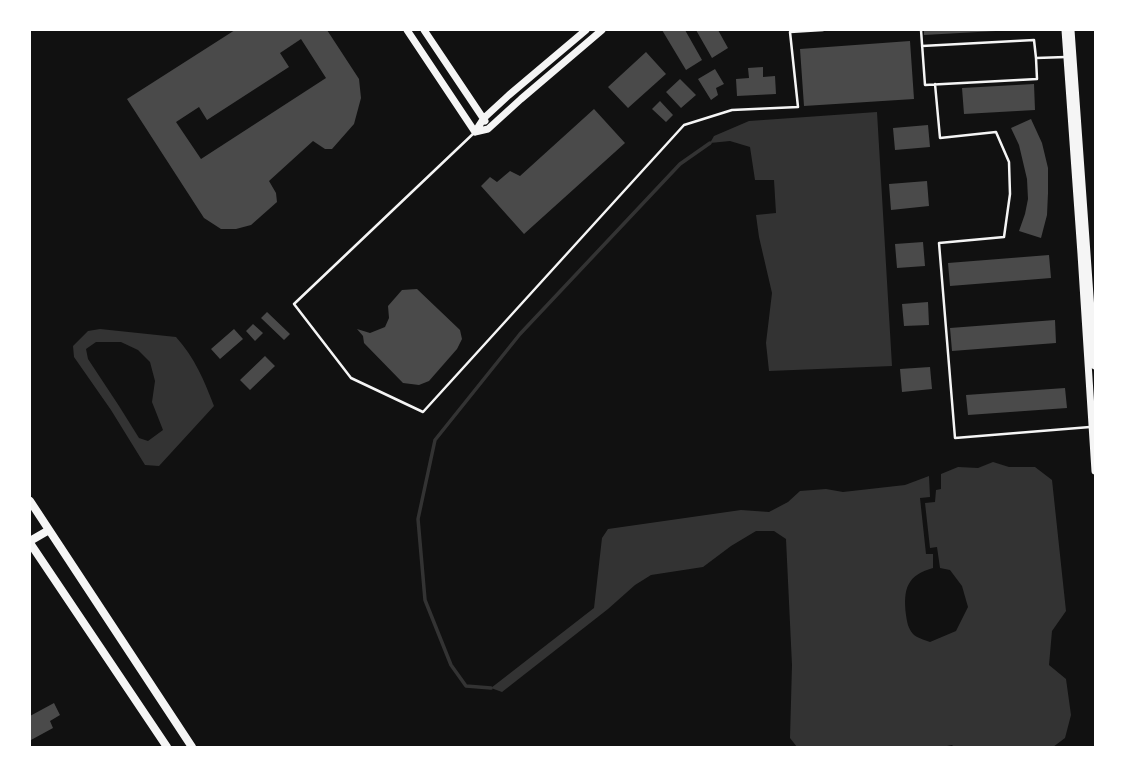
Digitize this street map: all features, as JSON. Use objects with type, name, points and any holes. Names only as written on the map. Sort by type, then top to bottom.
[{"type":"main road","points":[[30,501],[192,747]]},
{"type":"main road","points":[[49,530],[30,542],[166,747]]},
{"type":"street","points":[[407,30],[475,132]]},
{"type":"street","points":[[424,30],[484,118],[488,129]]},
{"type":"street","points":[[475,132],[484,118],[526,80],[586,30]]},
{"type":"street","points":[[475,132],[488,129],[602,30]]},
{"type":"street","points":[[1064,30],[1069,57],[1095,366]]},
{"type":"street","points":[[1071,30],[1069,57],[1095,472]]},
{"type":"lane","points":[[475,132],[294,304],[351,378],[423,412],[684,125],[732,110],[798,107],[790,32],[823,30]]},
{"type":"lane","points":[[921,30],[922,46],[925,85],[1036,79],[1034,40],[922,46]]},
{"type":"lane","points":[[1036,58],[1069,57]]},
{"type":"lane","points":[[936,84],[940,138],[996,132],[1008,162],[1010,194],[1004,237],[939,243],[955,438],[1092,427]]},
{"type":"shaded area","points":[[877,112],[892,366],[769,371],[766,343],[772,293],[759,237],[756,215],[776,213],[774,180],[755,180],[750,147],[730,141],[710,143],[714,136],[749,121]]},
{"type":"shaded area","points":[[100,329],[176,337],[189,353],[207,387],[214,406],[159,466],[145,465],[111,410],[74,357],[73,346],[88,331]],"holes":[[[96,342],[121,342],[138,350],[150,362],[155,381],[152,402],[163,430],[148,441],[139,438],[88,359],[86,349]]]},
{"type":"shaded area","points":[[993,462],[1009,467],[1035,467],[1052,480],[1066,611],[1052,631],[1049,665],[1066,679],[1071,715],[1065,738],[1053,747],[954,747],[952,745],[942,747],[797,747],[790,738],[792,665],[786,539],[774,531],[756,531],[731,546],[703,567],[651,575],[635,585],[608,609],[502,692],[491,688],[594,608],[602,538],[608,529],[741,510],[769,512],[788,502],[800,491],[826,489],[843,492],[905,485],[929,476],[930,497],[920,498],[926,554],[933,554],[933,568],[917,575],[909,584],[905,598],[907,620],[913,634],[930,642],[956,631],[968,607],[962,586],[950,570],[940,568],[937,547],[930,548],[925,503],[935,502],[936,490],[941,489],[941,474],[958,467],[978,468]]},
{"type":"building","points":[[235,30],[327,30],[359,79],[361,98],[354,124],[332,149],[325,149],[313,141],[269,181],[276,193],[277,202],[251,225],[236,229],[221,229],[204,218],[127,99]],"holes":[[[301,39],[326,78],[201,159],[176,122],[199,107],[207,120],[289,67],[280,53]]]},
{"type":"building","points":[[662,30],[685,30],[702,60],[686,70]]},
{"type":"building","points":[[696,30],[718,30],[728,48],[712,58]]},
{"type":"building","points":[[924,30],[996,30],[996,31],[924,35]]},
{"type":"building","points":[[910,41],[914,99],[804,106],[800,49]]},
{"type":"building","points":[[646,52],[666,74],[628,108],[608,87]]},
{"type":"building","points":[[763,67],[763,77],[775,76],[776,94],[737,96],[736,79],[749,78],[748,68]]},
{"type":"building","points":[[715,69],[724,84],[716,88],[718,95],[711,100],[698,79]]},
{"type":"building","points":[[680,79],[696,95],[681,108],[666,92]]},
{"type":"building","points":[[1034,84],[1035,110],[964,114],[962,88]]},
{"type":"building","points":[[660,101],[673,115],[666,122],[652,109]]},
{"type":"building","points":[[594,109],[625,143],[524,234],[481,186],[490,177],[497,182],[510,171],[520,176]]},
{"type":"building","points":[[1031,119],[1042,143],[1048,168],[1047,215],[1041,238],[1019,231],[1028,199],[1027,179],[1019,145],[1011,128]]},
{"type":"building","points":[[928,125],[930,147],[895,150],[893,128]]},
{"type":"building","points":[[927,181],[929,206],[891,210],[889,184]]},
{"type":"building","points":[[923,242],[925,266],[897,268],[895,244]]},
{"type":"building","points":[[1049,255],[1051,278],[950,286],[948,263]]},
{"type":"building","points":[[417,289],[460,330],[462,339],[457,349],[429,381],[419,385],[403,383],[364,343],[363,336],[357,329],[370,333],[385,327],[389,318],[388,306],[402,290]]},
{"type":"building","points":[[928,302],[929,325],[904,326],[902,304]]},
{"type":"building","points":[[267,312],[290,334],[284,340],[261,318]]},
{"type":"building","points":[[1055,320],[1056,343],[952,351],[950,328]]},
{"type":"building","points":[[253,324],[263,333],[255,341],[246,331]]},
{"type":"building","points":[[234,329],[243,339],[220,359],[211,349]]},
{"type":"building","points":[[265,356],[275,366],[250,390],[240,380]]},
{"type":"building","points":[[930,367],[932,389],[902,392],[900,369]]},
{"type":"building","points":[[1065,388],[1067,408],[968,415],[966,395]]},
{"type":"building","points":[[54,703],[60,715],[50,721],[53,728],[31,740],[30,716]]},
{"type":"waterway","points":[[491,688],[466,686],[451,665],[425,600],[418,519],[435,440],[520,334],[680,164],[710,143]]}]
